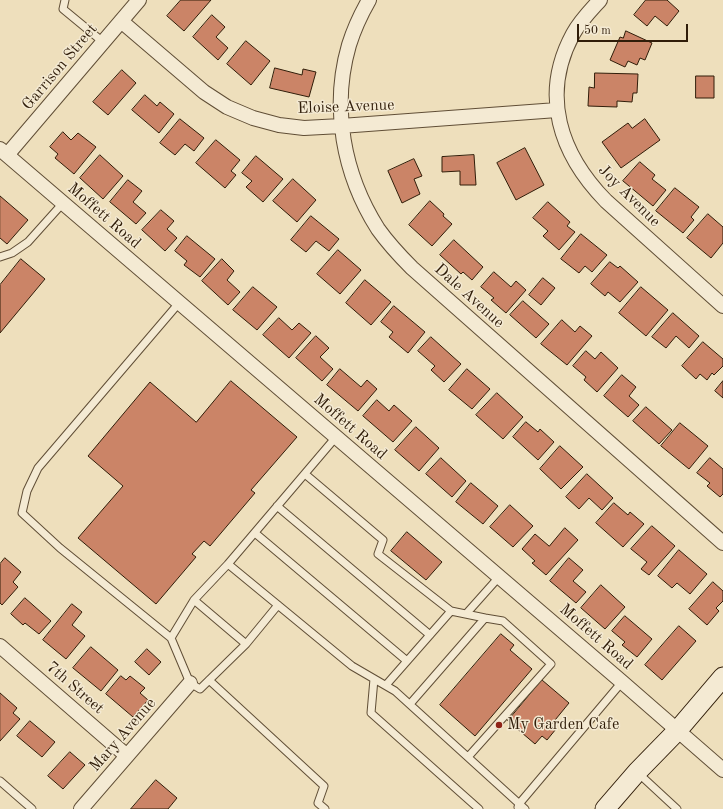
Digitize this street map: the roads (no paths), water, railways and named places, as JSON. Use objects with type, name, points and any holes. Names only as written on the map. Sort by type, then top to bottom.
[{"type":"main road","points":[[605,809],[637,772],[677,731],[723,677]]},
{"type":"street","name":"Garrison Street","points":[[4,152],[139,0]]},
{"type":"street","name":"Dale Avenue","points":[[369,0],[349,44],[342,80],[341,126],[346,153],[354,180],[363,202],[379,229],[396,251],[412,268],[723,543]]},
{"type":"street","name":"Joy Avenue","points":[[600,0],[580,22],[564,52],[559,69],[557,110],[561,128],[569,151],[591,186],[723,306]]},
{"type":"street","name":"Eloise Avenue","points":[[121,21],[204,92],[227,107],[253,118],[279,125],[304,128],[557,110]]},
{"type":"street","name":"Moffett Road","points":[[4,152],[723,770]]},
{"type":"street","name":"7th Street","points":[[0,646],[128,756]]},
{"type":"street","name":"Mary Avenue","points":[[81,809],[190,683]]},
{"type":"lane","points":[[65,0],[63,9],[103,42]]},
{"type":"lane","points":[[0,257],[12,253],[28,242],[63,203]]},
{"type":"lane","points":[[179,303],[38,468],[27,491],[22,513],[60,548],[171,638],[190,683],[200,689],[246,644],[278,605]]},
{"type":"lane","points":[[171,638],[194,600],[228,564],[336,437]]},
{"type":"lane","points":[[305,474],[383,540],[378,554],[450,611],[503,621],[551,664],[468,757]]},
{"type":"lane","points":[[277,506],[430,635]]},
{"type":"lane","points":[[254,533],[407,661]]},
{"type":"lane","points":[[228,564],[352,666],[396,691],[521,807],[622,682]]},
{"type":"lane","points":[[466,614],[499,577]]},
{"type":"lane","points":[[194,600],[246,644]]},
{"type":"lane","points":[[386,685],[450,611]]},
{"type":"lane","points":[[410,704],[485,618]]},
{"type":"lane","points":[[374,679],[371,713],[479,809]]},
{"type":"lane","points":[[209,680],[324,786],[318,803],[325,809]]},
{"type":"lane","points":[[637,772],[677,809]]},
{"type":"lane","points":[[0,781],[32,809]]},
{"type":"place","name":"My Garden Cafe","points":[[499,725]]}]
